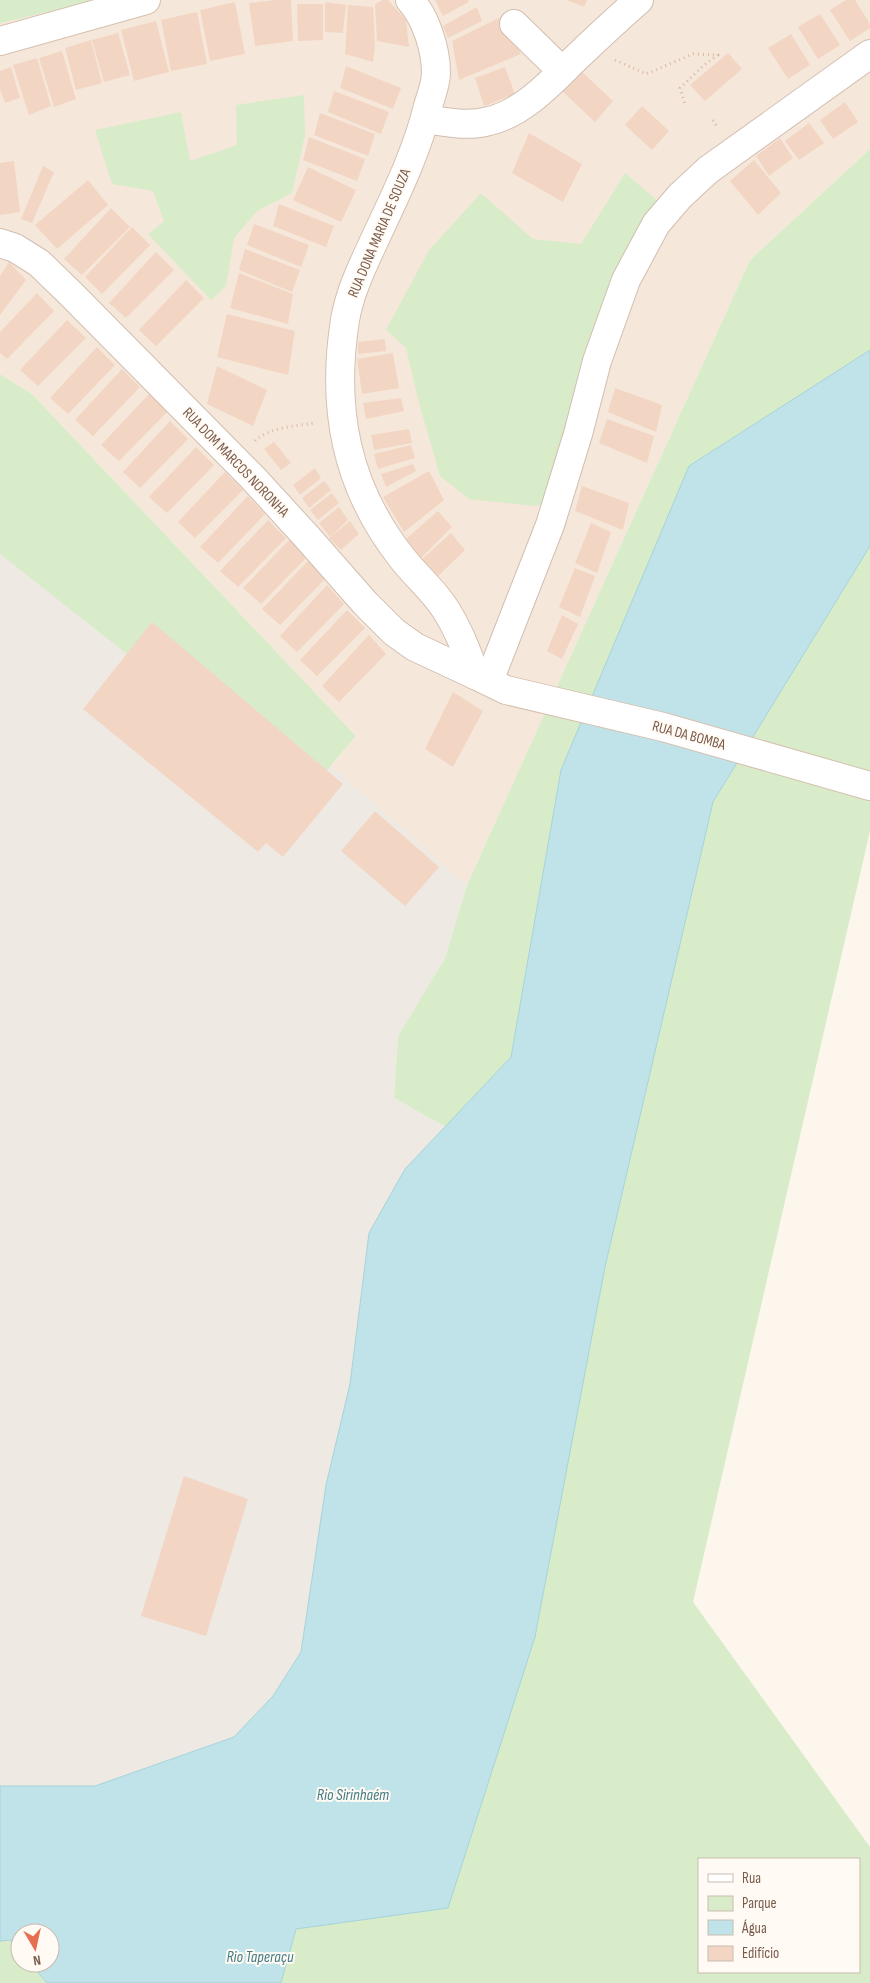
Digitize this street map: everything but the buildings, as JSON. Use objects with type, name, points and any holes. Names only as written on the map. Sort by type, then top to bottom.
[{"type":"street","points":[[0,41],[146,0]]},
{"type":"street","name":"RUA DONA MARIA DE SOUZA","points":[[410,0],[419,15],[435,55],[436,75],[425,119],[411,158],[356,281],[345,318],[340,358],[341,402],[345,437],[353,471],[365,502],[402,557],[443,606],[465,645],[490,682]]},
{"type":"street","points":[[425,119],[463,124],[491,121],[507,115],[525,104],[639,0]]},
{"type":"street","points":[[514,24],[562,71]]},
{"type":"street","points":[[490,682],[550,524],[578,434],[597,361],[626,280],[656,224],[680,196],[708,170],[870,54]]},
{"type":"street","name":"RUA DOM MARCOS NORONHA","points":[[0,243],[15,248],[39,263],[71,294],[235,460],[365,603],[394,632],[415,647],[490,682]]},
{"type":"street","name":"RUA DA BOMBA","points":[[490,682],[663,727],[859,783]]},
{"type":"path","points":[[589,46],[646,74],[693,54],[718,55],[704,65],[680,88],[685,104]]},
{"type":"path","points":[[235,460],[262,435],[317,422]]},
{"type":"shaded area","points":[[69,0],[870,0],[870,149],[750,260],[467,885],[327,771],[356,736],[32,394],[0,374],[0,23]]},
{"type":"shaded area","points":[[0,490],[256,700],[467,885],[445,958],[398,1036],[394,1098],[446,1127],[405,1169],[326,1485],[301,1652],[273,1696],[234,1737],[95,1786],[0,1786]]},
{"type":"green space","points":[[0,0],[98,0],[0,23]]},
{"type":"green space","points":[[304,95],[305,135],[292,193],[257,211],[234,238],[226,286],[211,300],[148,234],[164,221],[153,191],[112,184],[95,130],[181,112],[190,161],[237,145],[236,105]]},
{"type":"green space","points":[[870,149],[870,350],[689,466],[561,770],[511,1057],[446,1127],[394,1098],[398,1036],[445,958],[467,885],[750,260]]},
{"type":"green space","points":[[625,173],[660,203],[547,504],[534,506],[469,499],[440,476],[419,403],[406,348],[386,330],[429,250],[481,193],[533,239],[581,244]]},
{"type":"green space","points":[[0,374],[32,394],[356,736],[311,789],[127,654],[0,554]]},
{"type":"green space","points":[[870,546],[870,831],[693,1602],[870,1847],[870,1983],[281,1983],[296,1929],[448,1908],[535,1637],[605,1267],[713,802]]},
{"type":"green space","points":[[10,1940],[10,1973],[38,1973],[47,1983],[0,1983],[0,1941]]},
{"type":"water","name":"Rio Sirinhaém","points":[[870,350],[870,546],[713,802],[605,1267],[535,1637],[448,1908],[296,1929],[281,1983],[47,1983],[38,1973],[60,1973],[60,1923],[10,1923],[10,1940],[0,1941],[0,1786],[95,1786],[234,1737],[273,1696],[301,1652],[326,1485],[350,1384],[369,1233],[405,1169],[511,1057],[561,770],[689,466]]},
{"type":"water label","name":"Rio Taperaçu","points":[[260,1956]]}]
